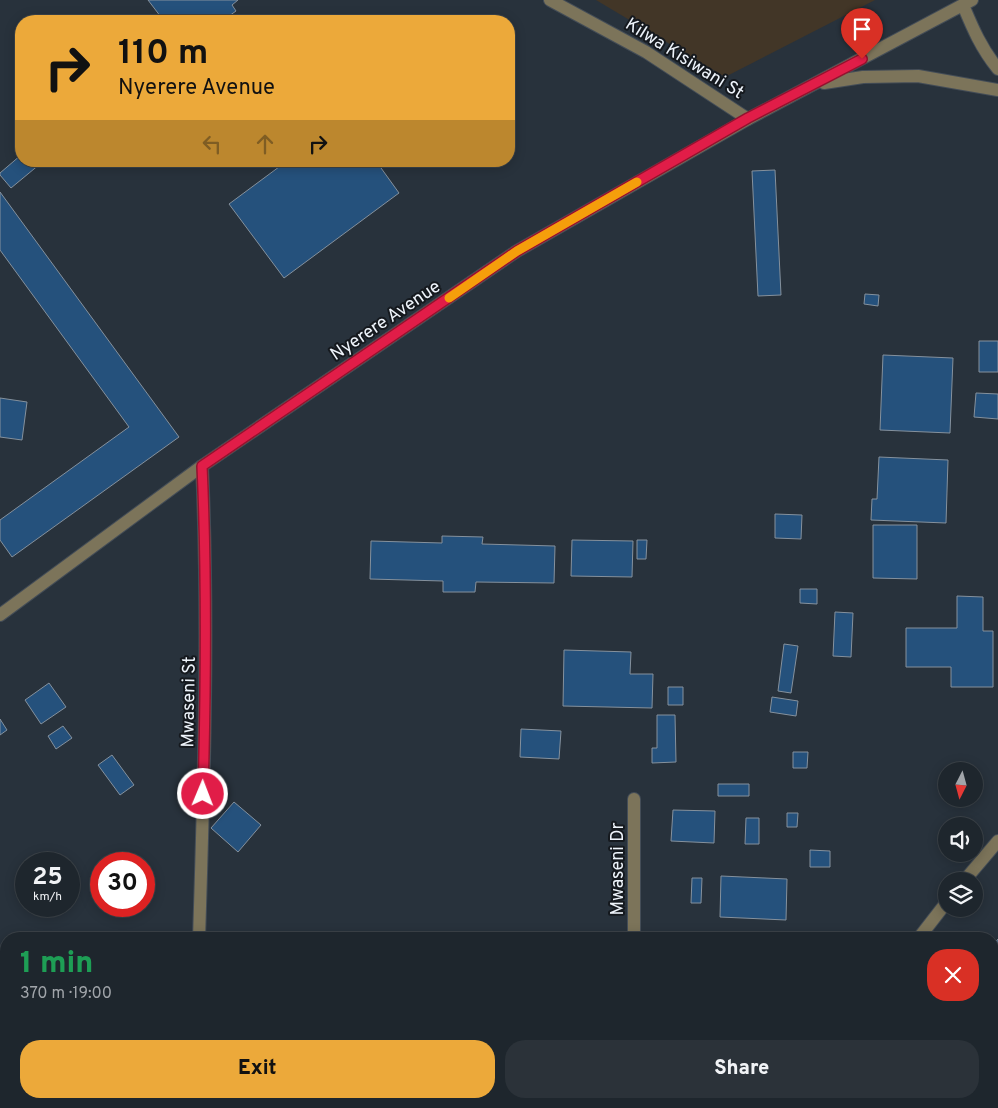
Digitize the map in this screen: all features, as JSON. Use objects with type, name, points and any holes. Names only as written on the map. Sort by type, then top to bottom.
[{"type":"street","name":"Kilwa Kisiwani St","points":[[550,0],[646,52],[748,118]]},
{"type":"street","name":"Nyerere Avenue","points":[[0,615],[202,466],[517,251],[748,118],[968,2]]},
{"type":"street","points":[[968,2],[977,39],[986,55],[998,69]]},
{"type":"street","points":[[811,86],[863,77],[918,76],[998,90]]},
{"type":"street","name":"Mwaseni St","points":[[199,932],[207,658],[206,551],[202,466]]},
{"type":"street","name":"Mwaseni Dr","points":[[634,799],[634,932]]},
{"type":"street","points":[[972,872],[998,841]]},
{"type":"street","points":[[923,932],[938,913]]},
{"type":"shaded area","points":[[596,0],[875,0],[725,77]]},
{"type":"building","points":[[148,0],[238,0],[232,5],[236,11],[230,15],[159,15]]},
{"type":"building","points":[[15,160],[15,167],[36,167],[11,188],[0,173]]},
{"type":"building","points":[[279,167],[380,167],[399,193],[284,278],[229,204]]},
{"type":"building","points":[[775,170],[781,295],[758,296],[752,171]]},
{"type":"building","points":[[0,192],[179,437],[12,557],[0,540],[0,520],[129,427],[0,250]]},
{"type":"building","points":[[865,294],[879,295],[878,306],[864,304]]},
{"type":"building","points":[[979,341],[998,341],[998,372],[979,372]]},
{"type":"building","points":[[883,355],[953,358],[950,433],[880,430]]},
{"type":"building","points":[[976,393],[998,394],[998,419],[974,417]]},
{"type":"building","points":[[0,398],[27,402],[22,440],[0,437]]},
{"type":"building","points":[[879,457],[948,460],[946,523],[871,520],[872,499],[877,499]]},
{"type":"building","points":[[775,514],[802,515],[801,539],[775,538]]},
{"type":"building","points":[[873,525],[917,525],[917,579],[873,578]]},
{"type":"building","points":[[442,536],[483,537],[482,544],[555,546],[554,583],[476,582],[475,592],[443,592],[443,581],[370,579],[371,541],[442,543]]},
{"type":"building","points":[[572,540],[633,541],[632,577],[571,576]]},
{"type":"building","points":[[637,540],[647,540],[646,559],[637,559]]},
{"type":"building","points":[[800,589],[817,589],[817,604],[800,603]]},
{"type":"building","points":[[957,596],[983,597],[983,631],[993,631],[993,687],[951,687],[951,667],[906,667],[906,628],[957,628]]},
{"type":"building","points":[[835,612],[853,613],[851,657],[833,656]]},
{"type":"building","points":[[784,644],[798,646],[791,693],[778,691]]},
{"type":"building","points":[[564,650],[631,652],[630,674],[653,674],[652,708],[563,706]]},
{"type":"building","points":[[49,683],[66,707],[41,724],[25,700]]},
{"type":"building","points":[[668,687],[683,687],[683,705],[668,705]]},
{"type":"building","points":[[772,697],[798,701],[796,716],[770,712]]},
{"type":"building","points":[[657,715],[675,715],[676,762],[652,763],[652,748],[657,748]]},
{"type":"building","points":[[0,719],[7,730],[0,735]]},
{"type":"building","points":[[63,726],[72,738],[56,749],[48,736]]},
{"type":"building","points":[[521,729],[561,731],[559,759],[520,757]]},
{"type":"building","points":[[793,752],[808,752],[807,768],[793,768]]},
{"type":"building","points":[[112,755],[134,785],[120,795],[98,765]]},
{"type":"building","points":[[718,784],[749,784],[749,796],[718,796]]},
{"type":"building","points":[[234,802],[261,825],[238,852],[211,828]]},
{"type":"building","points":[[673,810],[715,811],[714,843],[671,841]]},
{"type":"building","points":[[787,813],[798,813],[797,827],[787,827]]},
{"type":"building","points":[[746,818],[759,818],[759,844],[745,844]]},
{"type":"building","points":[[810,850],[830,851],[830,867],[810,867]]},
{"type":"building","points":[[721,876],[787,879],[786,920],[720,917]]},
{"type":"building","points":[[692,878],[702,878],[701,903],[691,903]]},
{"type":"slow traffic","points":[[449,298],[517,251],[637,182]]},
{"type":"route","points":[[203,794],[207,658],[206,551],[202,466],[517,251],[748,118],[862,59]]}]
